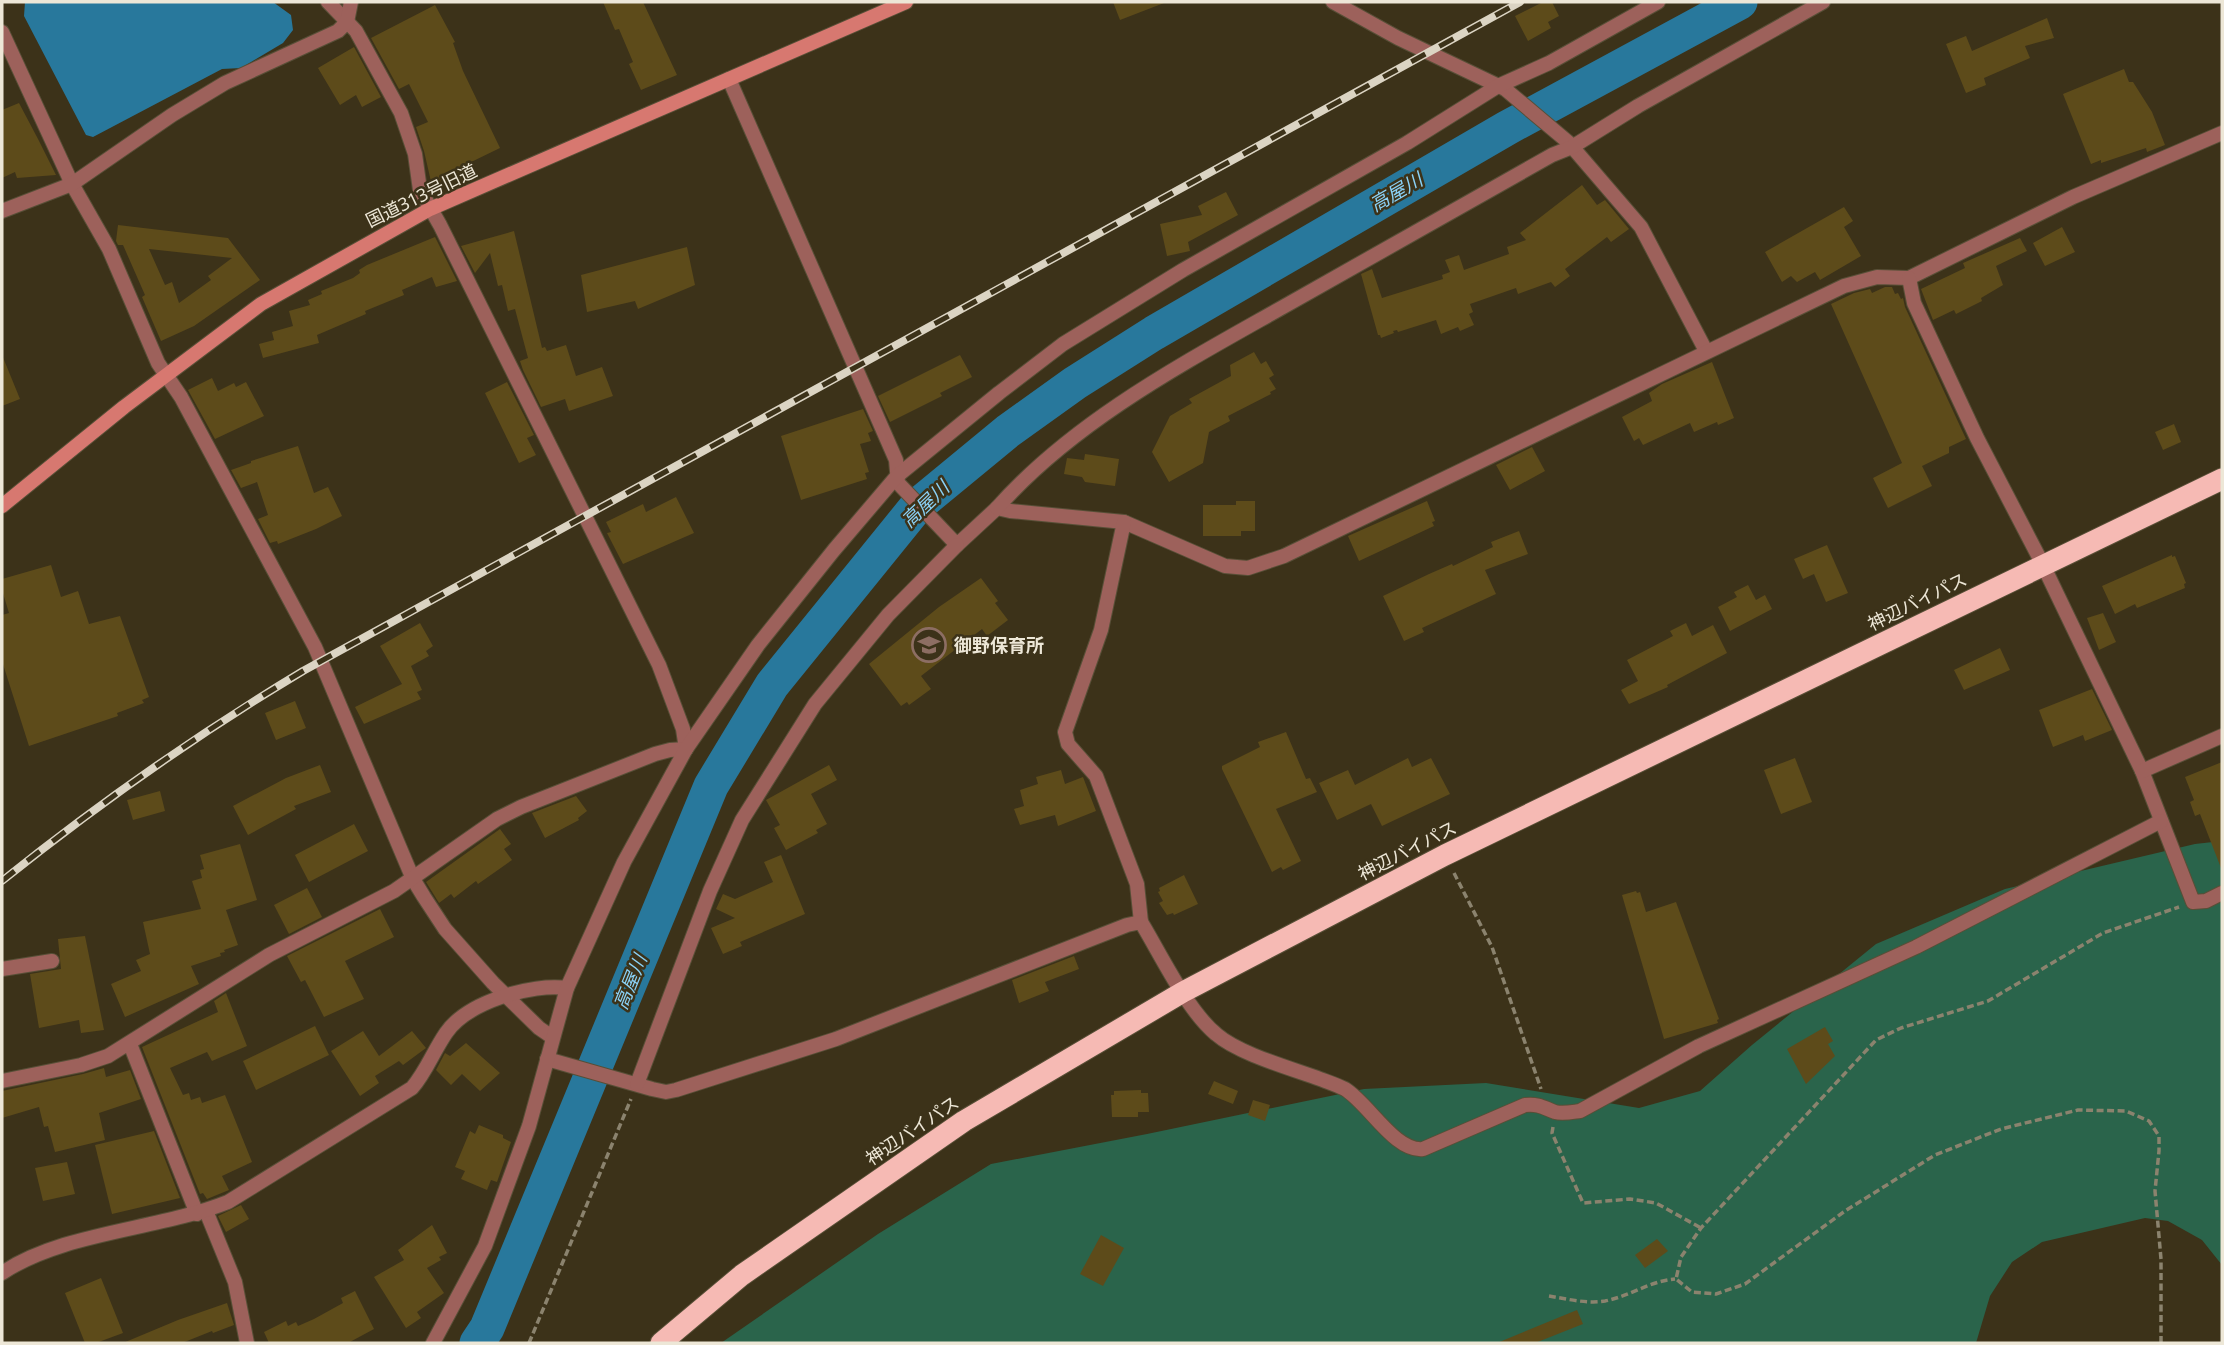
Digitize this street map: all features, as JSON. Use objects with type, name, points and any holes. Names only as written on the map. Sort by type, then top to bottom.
[{"type":"highway","name":"神辺バイパス","points":[[661,1343],[742,1275],[964,1121],[1183,992],[1445,855],[2222,480]]},
{"type":"street","points":[[328,2],[356,31],[401,113],[415,154],[420,190],[440,225],[659,665],[683,729],[686,749]]},
{"type":"street","points":[[2,211],[72,184],[172,115],[225,83],[338,31],[347,22],[351,2]]},
{"type":"street","name":"国道313号旧道","points":[[2,506],[124,407],[261,304],[430,209],[906,2]]},
{"type":"street","points":[[1333,2],[1398,38],[1502,88],[1570,144],[1641,227],[1706,351]]},
{"type":"street","points":[[433,1343],[485,1245],[552,1060],[552,1037],[567,988],[624,862],[686,749],[758,645],[834,550],[899,481],[999,393],[1063,344],[1183,270],[1658,2]]},
{"type":"street","points":[[633,1082],[741,820],[815,704],[888,615],[955,542],[997,508],[1013,490],[1065,444],[1145,387],[1823,2]]},
{"type":"street","points":[[2,32],[72,184],[109,249],[166,376],[181,397],[315,647],[413,879],[446,929],[506,996],[552,1037]]},
{"type":"street","points":[[729,79],[896,460],[899,481],[955,542]]},
{"type":"street","points":[[997,508],[1124,522],[1225,566],[1248,568],[1284,556],[1844,286],[1877,277],[1909,278],[2073,197],[2222,133]]},
{"type":"street","points":[[1909,278],[1914,303],[1977,438],[2043,565],[2141,771],[2193,902],[2221,896]]},
{"type":"street","points":[[1124,522],[1101,630],[1065,732],[1068,744],[1096,776],[1137,884],[1142,922],[1183,992],[1214,1033],[1227,1042],[1343,1088],[1403,1145],[1414,1150],[1455,1137],[1525,1105],[1540,1104],[1554,1112],[1580,1111],[1699,1046],[1916,947],[2161,821]]},
{"type":"street","points":[[2141,771],[2222,736]]},
{"type":"street","points":[[2,1081],[81,1065],[108,1056],[269,955],[394,891],[497,819],[655,754],[686,749]]},
{"type":"street","points":[[552,1060],[666,1092],[676,1090],[823,1043],[1127,925],[1142,922]]},
{"type":"street","points":[[2,969],[52,961]]},
{"type":"street","points":[[2,1273],[71,1244],[202,1212],[228,1202],[412,1088],[423,1075],[447,1031],[476,1006],[506,996],[554,986],[567,988]]},
{"type":"street","points":[[130,1044],[235,1282],[247,1343]]},
{"type":"path","points":[[1445,855],[1492,947],[1541,1089],[1540,1104]]},
{"type":"path","points":[[1676,1279],[1681,1257],[1701,1228],[1876,1040],[1901,1028],[1988,1001],[2104,933],[2193,902]]},
{"type":"path","points":[[529,1343],[633,1082]]},
{"type":"path","points":[[1549,1296],[1586,1302],[1605,1301],[1660,1280],[1676,1279],[1692,1292],[1716,1294],[1745,1284],[1845,1211],[1935,1155],[2001,1129],[2078,1110],[2126,1111],[2149,1121],[2159,1136],[2155,1191],[2161,1259],[2161,1343]]},
{"type":"path","points":[[1554,1112],[1552,1133],[1583,1203],[1630,1199],[1656,1203],[1701,1228]]},
{"type":"green space","points":[[2222,841],[2222,1265],[2202,1240],[2168,1221],[2145,1218],[2042,1242],[2012,1262],[1990,1296],[1976,1343],[721,1343],[878,1234],[991,1164],[1364,1089],[1486,1083],[1639,1108],[1700,1091],[1876,944],[2005,889],[2195,844]]},
{"type":"water","points":[[25,2],[273,2],[291,15],[293,30],[283,43],[241,68],[222,69],[93,137],[86,135],[24,16]]},
{"type":"building","points":[[603,2],[643,2],[677,75],[641,90],[629,64],[633,62],[619,29],[615,30]]},
{"type":"building","points":[[1113,2],[1163,2],[1164,3],[1120,20]]},
{"type":"building","points":[[1543,2],[1552,2],[1559,16],[1548,22],[1551,28],[1528,41],[1515,16]]},
{"type":"building","points":[[435,5],[455,42],[453,43],[463,71],[500,148],[465,165],[467,177],[439,188],[437,184],[432,186],[416,127],[428,122],[409,84],[399,89],[371,38]]},
{"type":"building","points":[[2047,18],[2054,38],[2025,46],[2030,58],[1984,78],[1986,85],[1966,93],[1946,44],[1966,36],[1972,51]]},
{"type":"building","points":[[354,47],[381,97],[362,107],[356,95],[340,105],[318,68]]},
{"type":"building","points":[[2124,69],[2129,82],[2133,82],[2152,112],[2165,145],[2147,152],[2146,148],[2091,164],[2063,94]]},
{"type":"building","points":[[19,103],[56,175],[17,178],[15,172],[2,178],[2,110]]},
{"type":"building","points":[[1582,185],[1597,205],[1605,200],[1629,229],[1611,242],[1607,237],[1565,269],[1570,276],[1555,287],[1551,282],[1518,294],[1516,288],[1470,304],[1473,312],[1469,314],[1474,325],[1460,331],[1458,327],[1441,334],[1436,320],[1398,332],[1393,331],[1394,333],[1381,338],[1378,335],[1361,274],[1372,269],[1382,298],[1443,279],[1442,275],[1450,272],[1445,260],[1459,255],[1464,270],[1509,254],[1507,247],[1526,240],[1520,233]]},
{"type":"building","points":[[1226,192],[1238,215],[1188,242],[1190,251],[1167,256],[1160,224],[1202,215],[1198,206]]},
{"type":"building","points":[[1844,207],[1853,221],[1844,227],[1861,256],[1820,280],[1815,272],[1797,282],[1791,276],[1782,282],[1765,252]]},
{"type":"building","points":[[118,225],[228,238],[260,280],[194,326],[161,341],[123,245],[118,245]],"holes":[[[149,249],[232,258],[208,276],[211,280],[179,303],[172,282],[165,285]]]},
{"type":"building","points":[[2062,227],[2075,252],[2045,266],[2033,243]]},
{"type":"building","points":[[514,231],[542,348],[545,347],[547,351],[566,345],[576,376],[602,367],[613,396],[569,411],[565,399],[541,407],[520,361],[528,358],[515,309],[508,311],[502,285],[498,286],[490,253],[475,273],[461,246]]},
{"type":"building","points":[[435,237],[457,281],[436,287],[432,277],[402,290],[404,295],[317,335],[319,343],[263,358],[259,344],[274,340],[272,332],[293,326],[289,311],[310,305],[308,300],[322,294],[321,291],[353,278],[367,265]]},
{"type":"building","points":[[2020,238],[2027,251],[1996,266],[2003,285],[1981,298],[1982,301],[1956,314],[1954,310],[1933,320],[1921,289],[1965,268],[1963,263]]},
{"type":"building","points":[[687,247],[695,285],[638,309],[635,301],[587,312],[581,275]]},
{"type":"building","points":[[1892,287],[1895,294],[1898,293],[1901,299],[1903,298],[1966,439],[1949,447],[1949,453],[1922,466],[1932,486],[1888,508],[1873,478],[1902,463],[1831,304],[1854,293],[1870,289],[1872,293]]},
{"type":"building","points":[[1254,352],[1261,364],[1266,361],[1274,375],[1269,378],[1276,389],[1228,416],[1230,421],[1209,432],[1203,463],[1169,482],[1152,452],[1170,416],[1192,403],[1189,399],[1231,376],[1230,365]]},
{"type":"building","points":[[2,355],[20,399],[2,406]]},
{"type":"building","points":[[960,355],[972,377],[940,393],[942,396],[890,422],[878,396]]},
{"type":"building","points":[[1712,362],[1734,418],[1694,432],[1690,423],[1643,445],[1639,438],[1634,441],[1622,417],[1652,401],[1649,393],[1662,384]]},
{"type":"building","points":[[212,378],[218,391],[234,383],[236,387],[246,382],[264,416],[215,439],[188,390]]},
{"type":"building","points":[[507,382],[534,435],[527,438],[536,455],[519,463],[485,393]]},
{"type":"building","points":[[863,409],[873,431],[868,433],[871,441],[860,444],[869,472],[865,473],[867,479],[801,500],[781,436]]},
{"type":"building","points":[[2174,424],[2181,442],[2163,450],[2155,432]]},
{"type":"building","points":[[298,446],[314,493],[328,487],[342,516],[278,544],[277,541],[270,543],[258,519],[268,515],[257,482],[241,488],[231,470]]},
{"type":"building","points":[[1532,447],[1545,471],[1510,490],[1496,465]]},
{"type":"building","points":[[1085,454],[1119,459],[1115,486],[1085,482],[1082,477],[1064,474],[1067,458],[1084,460]]},
{"type":"building","points":[[676,497],[694,533],[623,564],[607,533],[611,532],[606,522],[643,504],[646,512]]},
{"type":"building","points":[[1236,501],[1255,501],[1255,531],[1241,531],[1241,536],[1203,536],[1203,505],[1236,505]]},
{"type":"building","points":[[1427,501],[1435,521],[1432,522],[1434,526],[1359,561],[1348,536]]},
{"type":"building","points":[[1519,531],[1528,554],[1485,570],[1496,594],[1422,628],[1424,632],[1404,641],[1383,596],[1493,547],[1491,542]]},
{"type":"building","points":[[1827,545],[1848,593],[1826,602],[1814,574],[1803,579],[1794,559]]},
{"type":"building","points":[[2175,556],[2186,583],[2185,588],[2137,608],[2135,604],[2115,614],[2102,586]]},
{"type":"building","points":[[51,565],[61,597],[78,591],[89,624],[120,616],[149,697],[142,700],[144,703],[117,713],[118,716],[29,746],[2,661],[2,615],[9,613],[2,590],[2,579]]},
{"type":"building","points":[[981,578],[1008,620],[987,636],[982,629],[921,676],[931,689],[909,705],[907,702],[901,706],[869,664],[939,607]]},
{"type":"building","points":[[1748,585],[1756,600],[1765,595],[1772,609],[1730,631],[1718,607],[1737,597],[1734,592]]},
{"type":"building","points":[[2103,613],[2116,642],[2099,650],[2087,618]]},
{"type":"building","points":[[420,623],[433,646],[426,651],[429,656],[411,666],[422,690],[417,692],[421,699],[364,724],[355,707],[402,684],[380,646]]},
{"type":"building","points":[[1686,623],[1692,636],[1713,625],[1727,653],[1667,685],[1668,687],[1629,704],[1621,690],[1638,681],[1627,660],[1673,636],[1670,631]]},
{"type":"building","points":[[2000,648],[2010,670],[1964,690],[1954,670]]},
{"type":"building","points":[[2092,689],[2112,730],[2085,741],[2083,735],[2053,747],[2039,710]]},
{"type":"building","points":[[295,701],[306,728],[276,740],[265,713]]},
{"type":"building","points":[[1286,732],[1306,779],[1310,778],[1317,792],[1276,809],[1301,861],[1272,872],[1222,766],[1260,747],[1258,742]]},
{"type":"building","points":[[1408,758],[1412,767],[1431,758],[1450,794],[1382,826],[1371,804],[1337,820],[1319,783],[1348,770],[1355,785]]},
{"type":"building","points":[[1795,758],[1812,802],[1781,814],[1764,770]]},
{"type":"building","points":[[2222,762],[2221,868],[2200,814],[2195,816],[2190,802],[2194,800],[2185,777]]},
{"type":"building","points":[[320,765],[331,792],[294,806],[296,809],[248,835],[233,806],[286,778]]},
{"type":"building","points":[[829,765],[837,780],[811,794],[827,824],[816,830],[818,833],[786,850],[774,828],[780,825],[766,800]]},
{"type":"building","points":[[1061,770],[1065,784],[1083,777],[1096,811],[1058,826],[1055,815],[1020,825],[1014,809],[1024,806],[1020,790],[1038,784],[1036,777]]},
{"type":"building","points":[[160,791],[165,811],[133,820],[127,800]]},
{"type":"building","points":[[576,796],[587,811],[579,820],[545,838],[532,813]]},
{"type":"building","points":[[354,824],[368,851],[309,882],[295,855]]},
{"type":"building","points":[[500,829],[511,844],[504,849],[512,860],[478,884],[476,881],[454,898],[451,894],[439,903],[426,882]]},
{"type":"building","points":[[240,844],[257,900],[226,910],[238,945],[224,950],[225,952],[220,953],[221,956],[191,966],[199,984],[125,1017],[111,984],[141,971],[136,960],[150,954],[143,922],[201,909],[192,881],[202,878],[200,870],[204,869],[200,855]]},
{"type":"building","points":[[781,855],[805,914],[740,942],[742,946],[723,954],[711,928],[735,918],[716,909],[723,894],[735,899],[773,882],[764,862]]},
{"type":"building","points":[[1184,875],[1198,904],[1174,915],[1167,915],[1159,903],[1163,901],[1158,892],[1159,888]]},
{"type":"building","points":[[307,888],[322,917],[289,934],[274,905]]},
{"type":"building","points":[[1640,892],[1646,912],[1676,902],[1719,1019],[1718,1023],[1664,1039],[1622,895]]},
{"type":"building","points":[[380,909],[394,937],[345,961],[364,999],[324,1017],[305,980],[301,982],[287,956]]},
{"type":"building","points":[[85,936],[104,1030],[81,1033],[79,1020],[39,1028],[30,974],[61,969],[58,939]]},
{"type":"building","points":[[1074,956],[1079,969],[1045,982],[1049,991],[1019,1003],[1012,980]]},
{"type":"building","points":[[226,993],[247,1046],[212,1061],[207,1052],[170,1068],[183,1095],[189,1093],[191,1100],[200,1097],[202,1103],[225,1095],[252,1162],[222,1176],[229,1190],[207,1199],[203,1193],[200,1194],[142,1047],[218,1012],[214,1001]]},
{"type":"building","points":[[315,1026],[329,1055],[256,1090],[243,1061]]},
{"type":"building","points":[[1825,1027],[1833,1041],[1828,1044],[1835,1056],[1806,1084],[1787,1049]]},
{"type":"building","points":[[363,1031],[379,1056],[412,1031],[426,1048],[403,1065],[399,1061],[375,1076],[379,1083],[360,1096],[331,1051]]},
{"type":"building","points":[[466,1043],[500,1073],[480,1091],[462,1074],[451,1085],[436,1070],[445,1053],[450,1056]]},
{"type":"building","points":[[104,1068],[106,1077],[130,1070],[141,1099],[99,1113],[105,1140],[55,1152],[48,1126],[44,1127],[39,1107],[2,1118],[2,1091]]},
{"type":"building","points":[[1214,1081],[1238,1091],[1233,1104],[1208,1094]]},
{"type":"building","points":[[1141,1090],[1141,1093],[1148,1093],[1149,1112],[1138,1112],[1138,1117],[1112,1117],[1111,1095],[1114,1095],[1114,1091]]},
{"type":"building","points":[[1253,1100],[1270,1105],[1265,1121],[1248,1115]]},
{"type":"building","points":[[479,1125],[503,1135],[503,1138],[511,1142],[497,1182],[491,1180],[487,1190],[461,1179],[465,1171],[455,1167],[470,1131],[475,1134]]},
{"type":"building","points":[[154,1131],[180,1198],[112,1214],[95,1145]]},
{"type":"building","points":[[67,1162],[75,1194],[43,1201],[35,1168]]},
{"type":"building","points":[[241,1205],[249,1219],[226,1232],[218,1216]]},
{"type":"building","points":[[432,1225],[447,1253],[427,1268],[444,1293],[417,1312],[421,1318],[406,1328],[374,1277],[404,1260],[398,1250]]},
{"type":"building","points":[[1101,1235],[1124,1248],[1103,1286],[1080,1274]]},
{"type":"building","points":[[1657,1239],[1668,1251],[1645,1268],[1635,1255]]},
{"type":"building","points":[[101,1278],[123,1333],[96,1343],[85,1343],[65,1293]]},
{"type":"building","points":[[355,1291],[374,1329],[348,1343],[269,1343],[264,1332],[286,1321],[288,1326],[296,1322],[298,1326],[314,1319],[343,1303],[341,1298]]},
{"type":"building","points":[[227,1303],[234,1325],[182,1343],[123,1343],[178,1320]]},
{"type":"building","points":[[1577,1310],[1583,1324],[1535,1343],[1497,1343]]},
{"type":"waterway","name":"高屋川","points":[[477,1343],[487,1328],[711,786],[772,685],[917,506],[1008,431],[1075,383],[1154,333],[1507,128],[1740,2]]},
{"type":"railway","points":[[2,881],[149,771],[303,671],[1520,2]]},
{"type":"place","name":"御野保育所","points":[[929,645]]}]
